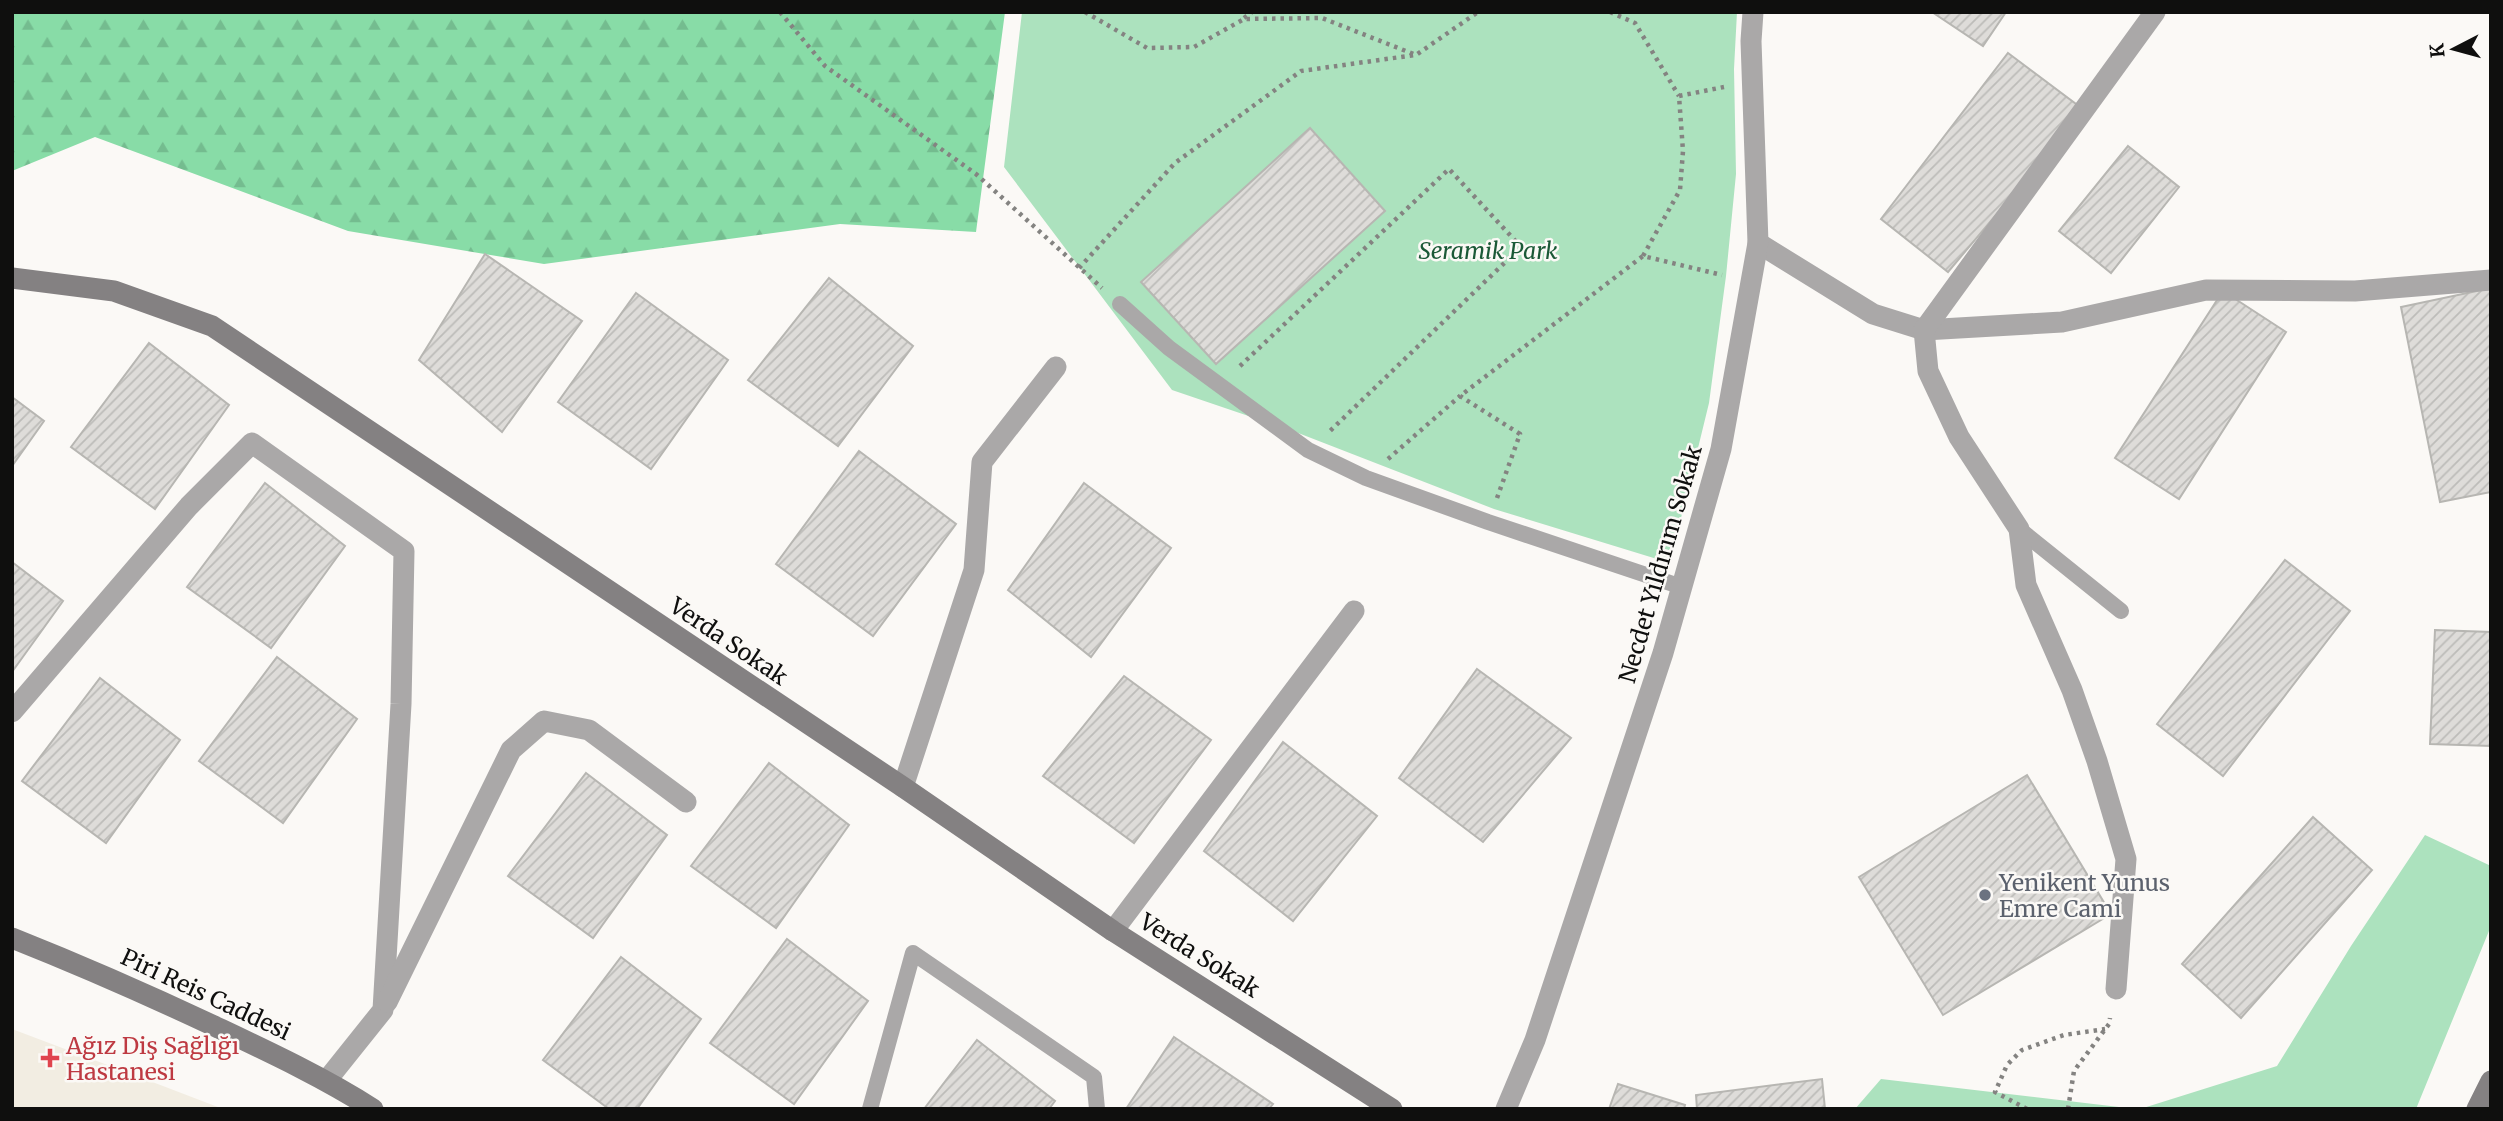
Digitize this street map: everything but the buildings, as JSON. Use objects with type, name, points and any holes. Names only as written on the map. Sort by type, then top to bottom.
[{"type":"street","name":"Necdet Yıldırım Sokak","points":[[1506,1109],[1535,1040],[1663,653],[1721,449],[1758,243],[1752,81],[1753,12]]},
{"type":"street","points":[[2116,989],[2126,859],[2072,690],[2026,585],[2019,529],[1959,437],[1928,370],[1924,330],[2155,12]]},
{"type":"street","points":[[1758,243],[1873,314],[1924,330],[2062,322],[2206,290],[2355,291],[2491,280]]},
{"type":"street","name":"Verda Sokak","points":[[12,278],[114,291],[212,326],[903,787],[1113,931],[1392,1109]]},
{"type":"street","points":[[903,787],[974,570],[982,462],[1056,367]]},
{"type":"street","points":[[12,712],[189,506],[252,443],[404,551],[401,704],[383,1010]]},
{"type":"street","points":[[1113,931],[1353,611]]},
{"type":"street","points":[[327,1080],[383,1010],[511,750],[544,720],[589,730],[685,802]]},
{"type":"street","name":"Piri Reis Caddesi","points":[[12,938],[113,979],[327,1080],[373,1109]]},
{"type":"street","points":[[2477,1109],[2491,1081]]},
{"type":"lane","points":[[1120,304],[1169,348],[1308,450],[1366,478],[1682,587]]},
{"type":"lane","points":[[2019,529],[2121,611]]},
{"type":"lane","points":[[870,1109],[913,953],[1094,1077],[1097,1109]]},
{"type":"path","points":[[780,12],[825,66],[976,174],[1120,304]]},
{"type":"path","points":[[1085,12],[1147,47],[1194,47],[1252,12]]},
{"type":"path","points":[[1079,268],[1175,163],[1301,71],[1416,55],[1478,12]]},
{"type":"path","points":[[1366,478],[1460,396],[1643,256],[1680,190],[1683,151],[1679,96],[1635,23],[1610,12]]},
{"type":"path","points":[[1244,19],[1322,18],[1416,55]]},
{"type":"path","points":[[1679,96],[1752,81]]},
{"type":"path","points":[[1221,387],[1255,350],[1449,169],[1521,247],[1308,450]]},
{"type":"path","points":[[1643,256],[1751,281]]},
{"type":"path","points":[[1460,396],[1520,434],[1489,522]]},
{"type":"path","points":[[2067,1109],[2074,1071],[2109,1024],[2116,989]]},
{"type":"path","points":[[2027,1109],[1995,1092],[2007,1065],[2022,1050],[2064,1035],[2105,1029]]},
{"type":"shaded area","name":"Ağız Diş Sağlığı Hastanesi","points":[[12,1029],[163,1086],[223,1109],[12,1109]]},
{"type":"green space","points":[[12,12],[1005,12],[976,232],[840,224],[544,264],[348,231],[95,137],[12,171]]},
{"type":"green space","name":"Seramik Park","points":[[1022,12],[1737,12],[1734,69],[1736,174],[1726,276],[1709,403],[1670,563],[1494,509],[1293,431],[1172,390],[1004,167]]},
{"type":"green space","points":[[2425,835],[2491,866],[2491,926],[2416,1109],[2140,1109],[2277,1066],[2351,946]]},
{"type":"green space","points":[[1881,1079],[2136,1109],[1855,1109]]},
{"type":"place","name":"Yenikent Yunus Emre Cami","points":[[1985,895]]},
{"type":"place","name":"Ağız Diş Sağlığı Hastanesi","points":[[50,1058]]}]
